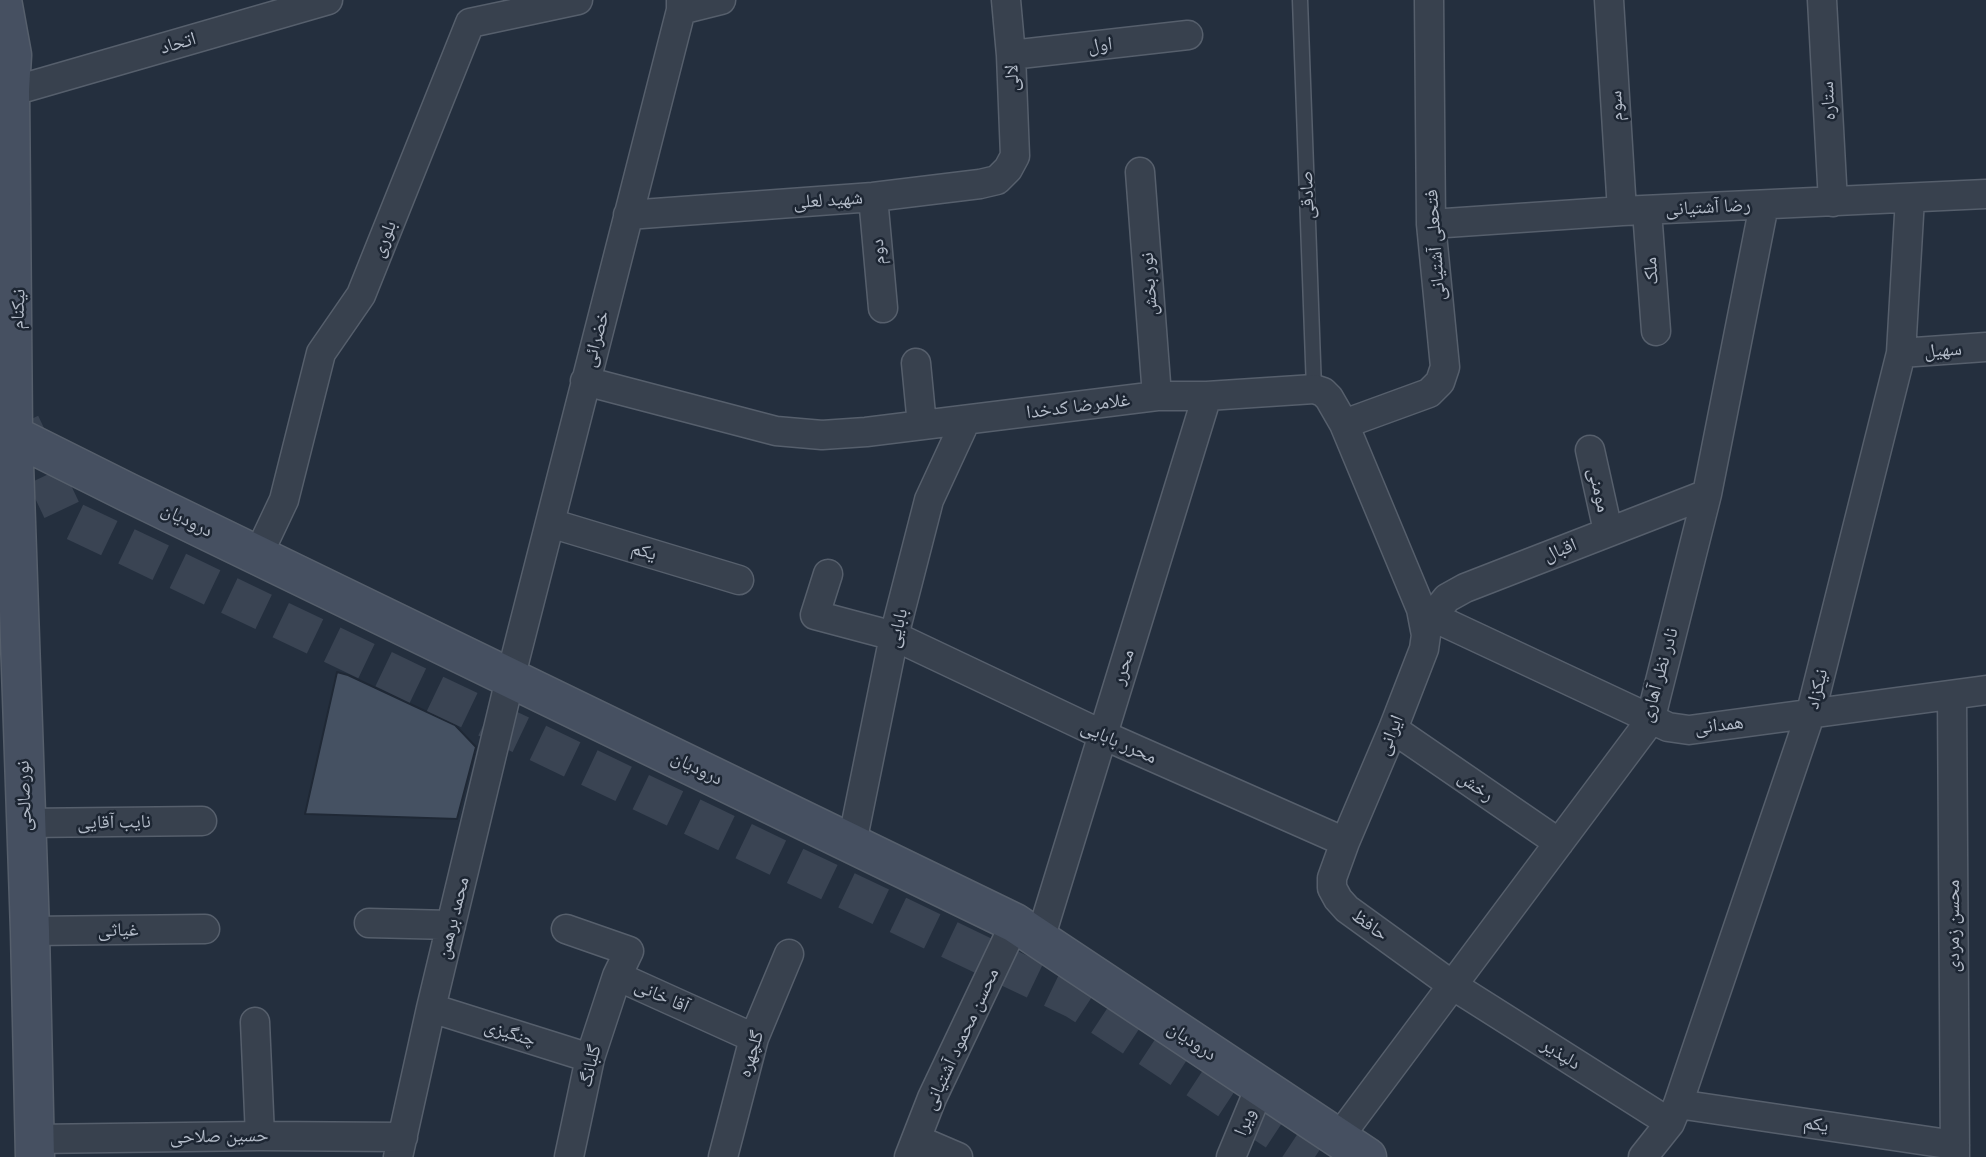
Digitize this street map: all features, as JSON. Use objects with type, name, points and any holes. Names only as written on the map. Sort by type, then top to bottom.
[{"type":"main road","name":"نیکنام","points":[[2,0],[12,55],[7,430]]},
{"type":"main road","name":"نیکنام","points":[[7,430],[29,51],[19,0]]},
{"type":"main road","name":"درودیان","points":[[7,430],[1027,931],[1353,1147]]},
{"type":"main road","name":"نورصالحی","points":[[7,430],[17,813],[30,931],[35,1148]]},
{"type":"street","name":"اتحاد","points":[[27,87],[328,0]]},
{"type":"street","name":"بلوری","points":[[258,555],[284,500],[321,353],[361,295],[470,23],[579,0]]},
{"type":"street","points":[[681,5],[721,0]]},
{"type":"street","name":"لالی","points":[[1006,0],[1012,55],[1015,156]]},
{"type":"street","name":"فتحعلی آشتیانی","points":[[1344,424],[1430,393],[1440,382],[1445,367],[1431,224],[1429,0]]},
{"type":"street","name":"سوم","points":[[1609,0],[1634,211]]},
{"type":"street","name":"ستاره","points":[[1822,0],[1833,202]]},
{"type":"street","name":"خضرائی","points":[[510,678],[681,5]]},
{"type":"street","name":"اول","points":[[1012,55],[1188,35]]},
{"type":"street","name":"شهید لعلی","points":[[628,215],[873,197],[980,184],[997,180],[1008,169],[1015,156]]},
{"type":"street","name":"نور بخش","points":[[1140,173],[1157,396]]},
{"type":"street","name":"رضا آشتیانی","points":[[1431,224],[1986,194]]},
{"type":"street","name":"دوم","points":[[873,197],[883,308]]},
{"type":"street","name":"نیکزاد","points":[[1643,1157],[1674,1114],[1811,712],[1900,352],[1910,198]]},
{"type":"street","name":"نادر نظر آهاری","points":[[1353,1147],[1452,985],[1650,720],[1707,495],[1763,205]]},
{"type":"street","name":"ملک","points":[[1634,211],[1656,331]]},
{"type":"street","name":"سهیل","points":[[1900,352],[1986,347]]},
{"type":"street","points":[[916,363],[922,425]]},
{"type":"street","name":"غلامرضا کدخدا","points":[[585,381],[776,431],[822,435],[1157,396],[1207,396],[1314,389]]},
{"type":"street","points":[[1314,389],[1329,398],[1344,424],[1429,621]]},
{"type":"street","name":"محرر","points":[[1027,931],[1103,735],[1207,396]]},
{"type":"street","name":"بابایی","points":[[852,843],[894,636],[929,500],[966,420]]},
{"type":"street","name":"مومنی","points":[[1590,450],[1608,531]]},
{"type":"street","name":"اقبال","points":[[1429,621],[1447,598],[1465,588],[1707,495]]},
{"type":"street","name":"یکم","points":[[550,523],[739,580]]},
{"type":"street","name":"محرر بابایی","points":[[828,574],[816,615],[894,636],[1103,735],[1345,842]]},
{"type":"street","name":"همدانی","points":[[1429,621],[1650,720],[1668,727],[1689,730],[1986,690]]},
{"type":"street","name":"ایرانی","points":[[1345,842],[1424,649],[1429,621]]},
{"type":"street","name":"محمد برهمن","points":[[400,1147],[510,678]]},
{"type":"street","name":"محسن زمردی","points":[[1952,696],[1955,1151]]},
{"type":"street","name":"رخش","points":[[1393,729],[1559,843]]},
{"type":"street","name":"نایب آقایی","points":[[17,813],[202,821]]},
{"type":"street","name":"حافظ","points":[[1345,842],[1332,878],[1332,888],[1338,899],[1452,985]]},
{"type":"street","points":[[369,923],[451,925]]},
{"type":"street","name":"غیاثی","points":[[30,931],[205,929]]},
{"type":"street","name":"آقا خانی","points":[[566,929],[629,951],[617,976],[754,1038]]},
{"type":"street","name":"محسن محمود آشتیانی","points":[[912,1148],[932,1098],[1027,931]]},
{"type":"street","name":"گلچهره","points":[[723,1157],[754,1038],[789,954]]},
{"type":"street","name":"گلبانگ","points":[[569,1157],[590,1058],[617,976]]},
{"type":"street","name":"دلپذیر","points":[[1452,985],[1674,1114]]},
{"type":"street","name":"چنگیزی","points":[[431,1008],[590,1058]]},
{"type":"street","points":[[255,1022],[260,1136]]},
{"type":"street","name":"ویرا","points":[[1231,1157],[1260,1087]]},
{"type":"street","name":"یکم","points":[[1674,1114],[1955,1151]]},
{"type":"street","name":"حسین صلاحی","points":[[35,1148],[260,1136],[400,1147]]},
{"type":"street","points":[[912,1148],[958,1157]]},
{"type":"lane","name":"صادقی","points":[[1300,0],[1314,389]]},
{"type":"building","points":[[337,672],[455,725],[476,747],[457,819],[305,814]]},
{"type":"tunnel","points":[[21,424],[65,517],[1076,1000],[1315,1157]]}]
